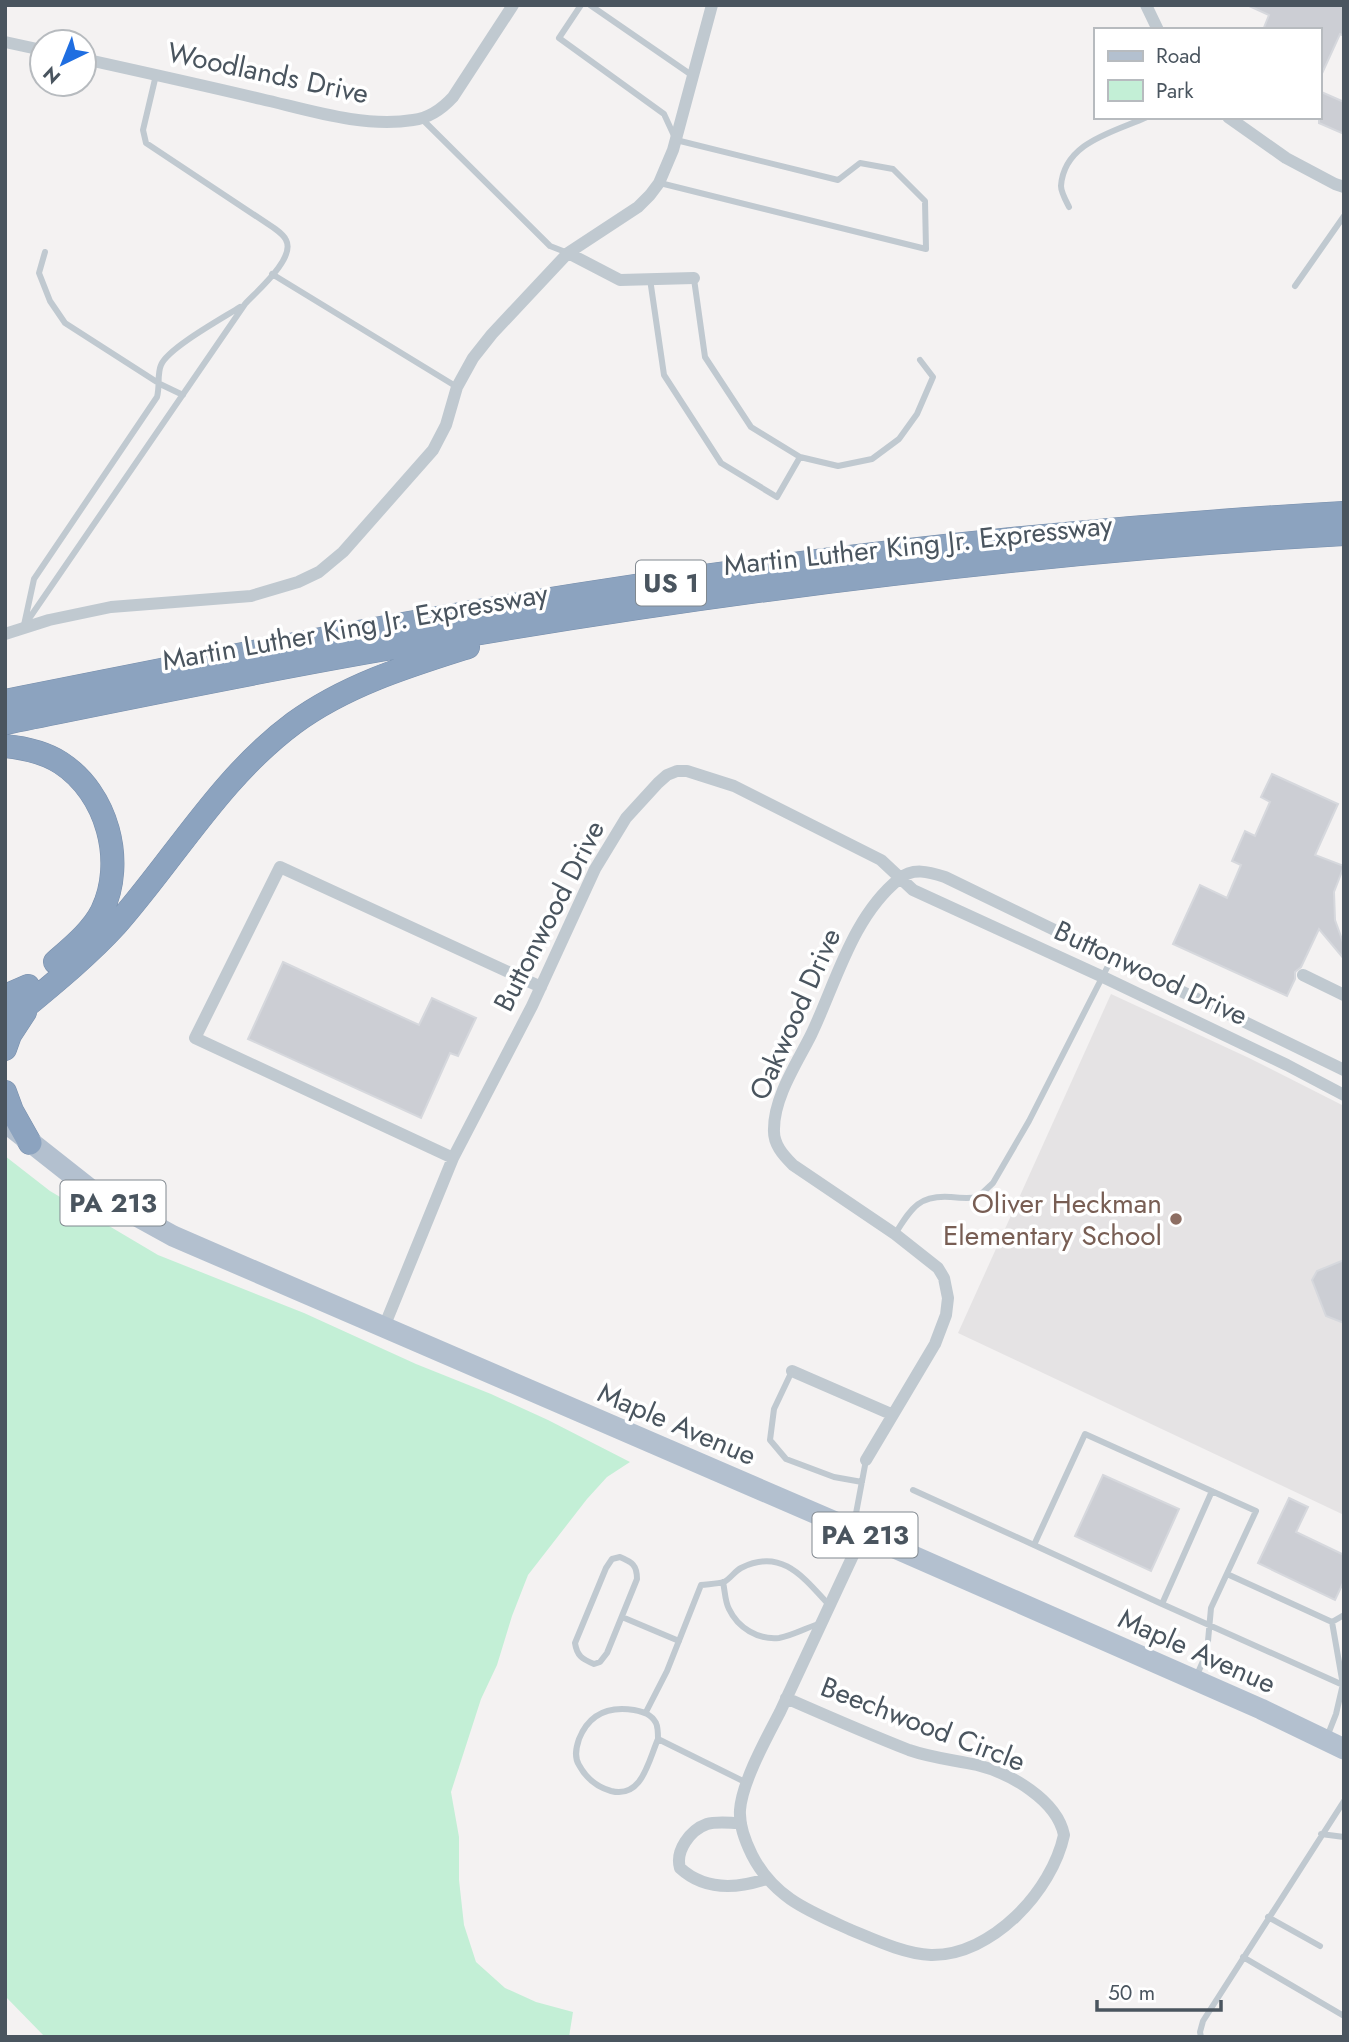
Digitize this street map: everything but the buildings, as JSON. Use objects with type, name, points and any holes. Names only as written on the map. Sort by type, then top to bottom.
[{"type":"highway","name":"Martin Luther King Jr. Expressway","points":[[5,701],[388,627],[700,578],[856,557],[1013,541],[1344,513]]},
{"type":"highway","name":"Martin Luther King Jr. Expressway","points":[[5,723],[379,650],[547,622],[963,567],[1344,534]]},
{"type":"highway","points":[[5,1004],[32,991],[95,947],[136,901],[231,781],[296,722],[317,708],[374,679],[409,665],[547,622]]},
{"type":"highway","points":[[5,746],[51,757],[83,782],[106,824],[113,858],[106,899],[97,919],[5,1024]]},
{"type":"highway","points":[[5,996],[32,991]]},
{"type":"highway","points":[[5,1049],[32,991]]},
{"type":"highway","points":[[5,1092],[30,1143]]},
{"type":"main road","name":"Maple Avenue","points":[[5,1122],[95,1193],[173,1236],[858,1532],[1335,1745]]},
{"type":"street","name":"Woodlands Drive","points":[[98,62],[328,115],[393,122],[421,118],[443,108],[513,5]]},
{"type":"street","points":[[5,634],[111,607],[272,592],[319,572],[343,552],[433,450],[446,425],[457,387],[472,358],[492,334],[568,253],[638,206],[659,183],[676,140],[712,5]]},
{"type":"street","points":[[1146,5],[1157,28]]},
{"type":"street","points":[[5,41],[28,47]]},
{"type":"street","points":[[1231,119],[1286,158],[1344,187]]},
{"type":"street","points":[[568,253],[620,280],[694,278]]},
{"type":"street","name":"Buttonwood Drive","points":[[384,1327],[453,1158],[541,987],[607,846],[626,818],[658,783],[677,771],[734,786],[881,860],[913,890],[1103,977],[1344,1095]]},
{"type":"street","points":[[453,1158],[195,1038],[280,867],[541,987]]},
{"type":"street","name":"Buttonwood Drive","points":[[901,877],[921,870],[945,877],[1344,1070]]},
{"type":"street","name":"Oakwood Drive","points":[[866,1460],[935,1344],[946,1315],[948,1298],[944,1278],[938,1268],[895,1234],[793,1165],[784,1156],[773,1132],[780,1102],[848,951],[874,905],[901,877]]},
{"type":"street","points":[[1303,975],[1344,995]]},
{"type":"street","points":[[792,1371],[891,1414]]},
{"type":"street","points":[[741,1823],[708,1823],[698,1829],[690,1836],[680,1853],[680,1868],[692,1879],[724,1886],[749,1885],[766,1879],[745,1841],[740,1808],[747,1784],[830,1606],[858,1532]]},
{"type":"street","name":"Beechwood Circle","points":[[766,1879],[784,1896],[810,1912],[871,1939],[931,1955],[951,1952],[992,1937],[1022,1911],[1053,1866],[1064,1835],[1062,1825],[1051,1807],[1000,1774],[976,1765],[939,1760],[911,1751],[786,1698]]},
{"type":"lane","points":[[580,5],[559,38],[664,114],[676,140],[838,180],[860,163],[893,169],[925,201],[926,249],[659,183]]},
{"type":"lane","points":[[590,5],[694,77]]},
{"type":"lane","points":[[23,628],[245,304],[286,257],[288,248],[281,233],[146,143],[143,130],[156,75]]},
{"type":"lane","points":[[421,118],[550,246],[568,253]]},
{"type":"lane","points":[[1069,207],[1061,188],[1069,162],[1079,148],[1143,119]]},
{"type":"lane","points":[[1295,286],[1344,216]]},
{"type":"lane","points":[[45,252],[39,273],[50,301],[65,323],[160,384],[183,395]]},
{"type":"lane","points":[[272,274],[457,387]]},
{"type":"lane","points":[[694,278],[705,357],[751,427],[800,457],[838,466],[872,459],[899,439],[917,414],[933,377],[920,360]]},
{"type":"lane","points":[[650,279],[664,375],[721,463],[777,497],[800,457]]},
{"type":"lane","points":[[23,628],[34,579],[157,397],[159,372],[164,359],[245,304]]},
{"type":"lane","points":[[895,1234],[919,1202],[928,1198],[978,1197],[993,1183],[1029,1121],[1112,958]]},
{"type":"lane","points":[[792,1371],[774,1409],[770,1440],[786,1459],[834,1478],[862,1482]]},
{"type":"lane","points":[[1034,1545],[1085,1434],[1256,1511],[1212,1608],[1207,1652],[1194,1680]]},
{"type":"lane","points":[[858,1532],[866,1460]]},
{"type":"lane","points":[[913,1490],[1343,1684]]},
{"type":"lane","points":[[1162,1604],[1212,1491]]},
{"type":"lane","points":[[620,1557],[633,1562],[637,1570],[637,1579],[622,1617],[607,1653],[600,1662],[594,1664],[582,1659],[576,1652],[575,1643],[606,1568],[612,1559],[620,1557]]},
{"type":"lane","points":[[646,1712],[701,1585],[723,1582],[738,1570],[755,1562],[771,1560],[786,1565],[803,1577],[830,1606]]},
{"type":"lane","points":[[1227,1574],[1332,1622]]},
{"type":"lane","points":[[723,1582],[727,1607],[738,1624],[752,1633],[781,1638],[821,1623]]},
{"type":"lane","points":[[1332,1622],[1344,1615]]},
{"type":"lane","points":[[622,1617],[679,1641]]},
{"type":"lane","points":[[1332,1622],[1343,1684],[1336,1714],[1335,1745]]},
{"type":"lane","points":[[606,1710],[646,1712],[657,1724],[658,1739],[640,1780],[631,1791],[622,1794],[604,1789],[589,1779],[577,1762],[576,1749],[583,1729],[606,1710]]},
{"type":"lane","points":[[658,1739],[747,1784]]},
{"type":"lane","points":[[1201,2037],[1203,2021],[1344,1801]]},
{"type":"lane","points":[[1321,1834],[1344,1837]]},
{"type":"lane","points":[[1268,1917],[1320,1945]]},
{"type":"lane","points":[[1243,1957],[1344,2016]]},
{"type":"shaded area","name":"Oliver Heckman Elementary School","points":[[1111,994],[1249,1058],[1344,1106],[1344,1515],[958,1333]]},
{"type":"green space","points":[[5,1156],[50,1191],[158,1255],[304,1313],[416,1364],[491,1394],[630,1462],[607,1477],[587,1499],[528,1575],[497,1665],[481,1699],[451,1792],[459,1837],[459,1880],[464,1925],[476,1962],[505,1988],[536,2002],[573,2012],[569,2037],[45,2037],[5,1996]]},
{"type":"place","name":"Oliver Heckman Elementary School","points":[[1176,1219]]}]
